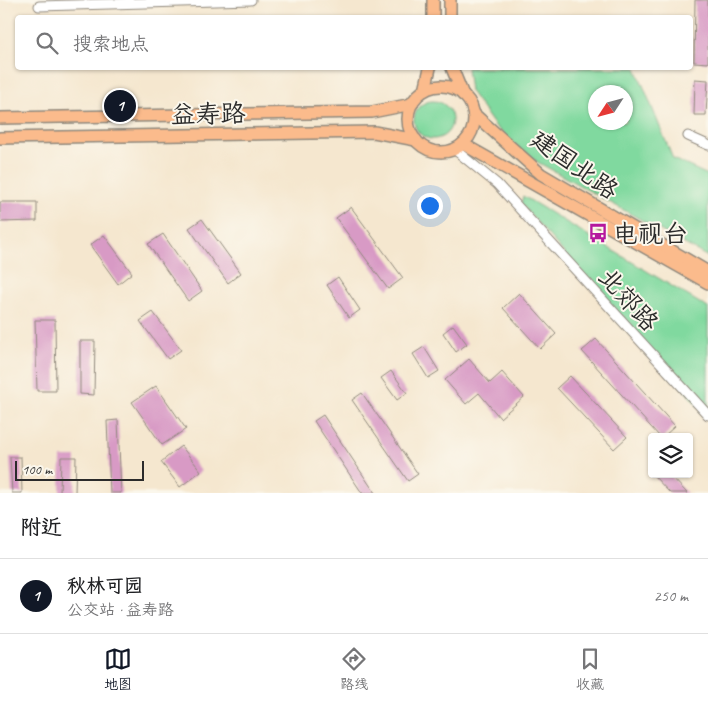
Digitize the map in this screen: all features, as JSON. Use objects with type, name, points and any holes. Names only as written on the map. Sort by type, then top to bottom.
[{"type":"main road","points":[[433,0],[433,15]]},
{"type":"main road","points":[[450,0],[450,15]]},
{"type":"main road","points":[[430,70],[425,90],[412,104],[408,122],[416,140],[434,151],[459,146],[472,130],[474,114],[470,104],[463,95],[453,70]]},
{"type":"main road","points":[[425,90],[443,86],[454,89],[463,95]]},
{"type":"main road","name":"益寿路","points":[[0,118],[372,112],[412,104]]},
{"type":"main road","name":"建国北路","points":[[474,114],[541,174],[708,272]]},
{"type":"main road","name":"益寿路","points":[[0,138],[374,132],[416,140]]},
{"type":"main road","name":"建国北路","points":[[459,146],[708,283]]},
{"type":"street","points":[[39,6],[250,0]]},
{"type":"street","points":[[688,136],[708,144]]},
{"type":"street","name":"北郊路","points":[[459,146],[497,184],[708,415]]},
{"type":"green space","points":[[467,70],[637,70],[673,159],[708,175],[708,257],[525,155],[495,126],[470,91]]},
{"type":"green space","points":[[433,101],[446,107],[452,120],[446,133],[433,139],[420,133],[414,120],[420,107]]},
{"type":"green space","points":[[523,196],[708,308],[708,417],[521,204]]},
{"type":"building","points":[[695,0],[708,0],[708,63],[694,62]]},
{"type":"building","points":[[695,79],[708,80],[706,115],[694,115]]},
{"type":"building","points":[[0,202],[37,202],[37,221],[0,222]]},
{"type":"building","points":[[351,207],[403,278],[388,289],[336,218]]},
{"type":"building","points":[[202,219],[241,273],[228,283],[189,228]]},
{"type":"building","points":[[163,234],[202,291],[188,301],[148,244]]},
{"type":"building","points":[[104,235],[132,273],[118,284],[90,245]]},
{"type":"building","points":[[338,277],[360,310],[349,318],[327,285]]},
{"type":"building","points":[[519,293],[556,334],[540,349],[503,308]]},
{"type":"building","points":[[153,312],[181,350],[168,359],[140,321]]},
{"type":"building","points":[[35,320],[55,320],[56,391],[37,391]]},
{"type":"building","points":[[453,325],[467,344],[456,352],[443,333]]},
{"type":"building","points":[[596,339],[675,426],[667,433],[656,433],[582,351]]},
{"type":"building","points":[[80,341],[95,341],[94,395],[80,394]]},
{"type":"building","points":[[424,347],[439,371],[428,378],[413,354]]},
{"type":"building","points":[[469,359],[490,383],[502,372],[524,397],[500,418],[479,393],[466,404],[445,380]]},
{"type":"building","points":[[391,371],[407,393],[397,400],[381,378]]},
{"type":"building","points":[[570,376],[627,437],[614,449],[557,388]]},
{"type":"building","points":[[156,386],[186,429],[162,445],[132,402]]},
{"type":"building","points":[[362,393],[418,474],[408,481],[352,400]]},
{"type":"building","points":[[323,415],[375,493],[362,493],[314,421]]},
{"type":"building","points":[[118,420],[121,493],[110,493],[107,421]]},
{"type":"building","points":[[181,446],[201,471],[180,487],[161,462]]},
{"type":"building","points":[[10,457],[21,457],[22,493],[12,493]]},
{"type":"building","points":[[61,457],[76,457],[75,493],[60,493]]},
{"type":"building","points":[[656,478],[673,478],[687,493],[670,493]]},
{"type":"place","name":"秋林可园","points":[[120,106]]},
{"type":"place","name":"电视台","points":[[598,233]]}]
